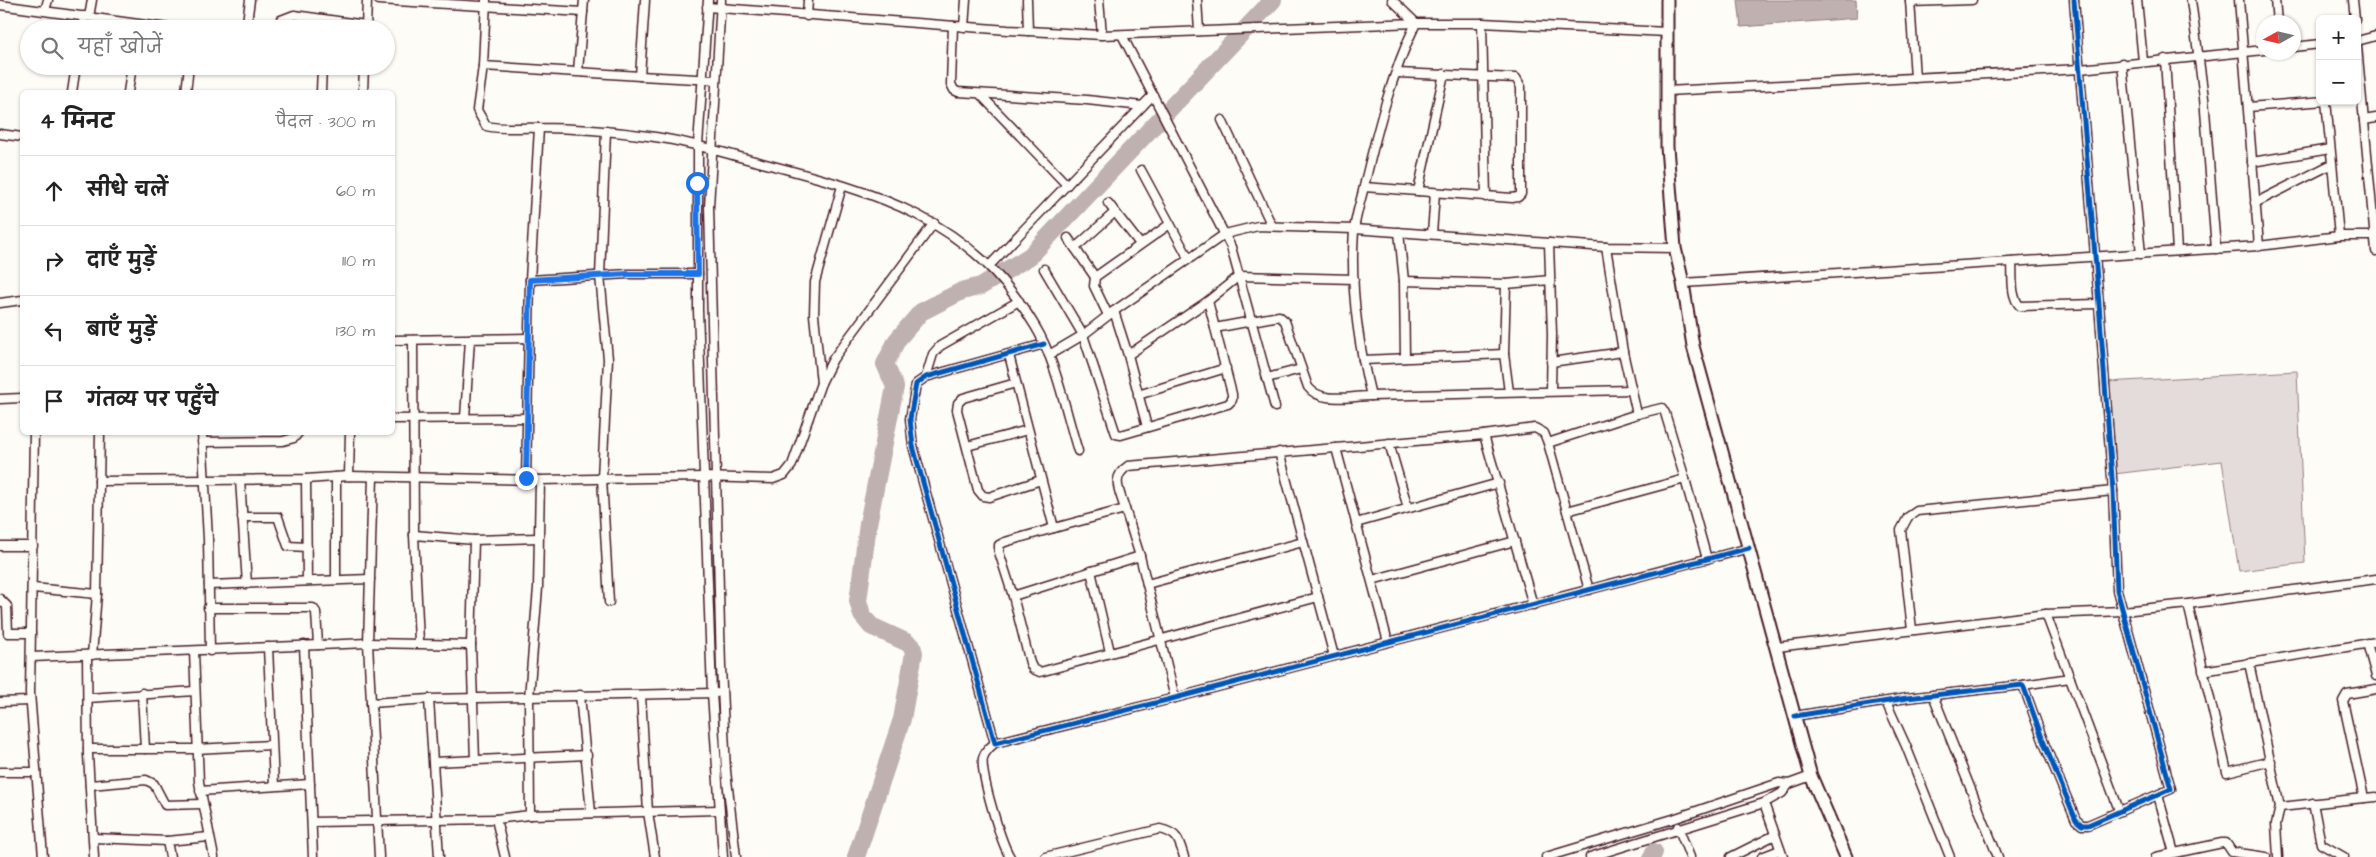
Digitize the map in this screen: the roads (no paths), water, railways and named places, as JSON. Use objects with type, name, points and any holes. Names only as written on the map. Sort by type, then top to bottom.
[{"type":"main road","points":[[1666,0],[1667,147],[1675,248],[1683,283],[1693,346],[1811,776],[1846,857]]},
{"type":"street","points":[[45,10],[48,0]]},
{"type":"street","points":[[85,20],[92,0]]},
{"type":"street","points":[[247,20],[250,0]]},
{"type":"street","points":[[366,20],[367,0]]},
{"type":"street","points":[[379,0],[486,3],[583,12]]},
{"type":"street","points":[[578,71],[584,0]]},
{"type":"street","points":[[640,76],[645,0]]},
{"type":"street","points":[[721,0],[709,208],[726,771],[736,857]]},
{"type":"street","points":[[807,16],[808,0]]},
{"type":"street","points":[[964,27],[966,0]]},
{"type":"street","points":[[1027,0],[1028,31]]},
{"type":"street","points":[[1099,0],[1102,35]]},
{"type":"street","points":[[1197,0],[1199,31]]},
{"type":"street","points":[[1392,0],[1416,23]]},
{"type":"street","points":[[1916,78],[1910,1],[1972,0]]},
{"type":"street","points":[[2023,685],[2044,744],[2076,820],[2082,825],[2088,825],[2170,789],[2117,590],[2113,491],[2074,0]]},
{"type":"street","points":[[2137,0],[2143,61]]},
{"type":"street","points":[[2191,0],[2216,249]]},
{"type":"street","points":[[2239,0],[2259,246]]},
{"type":"street","points":[[2274,0],[2276,15]]},
{"type":"street","points":[[2353,0],[2355,15]]},
{"type":"street","points":[[486,3],[483,66],[477,110],[481,121],[486,126],[494,128],[606,131],[649,136],[698,145],[842,186],[894,203],[934,223],[990,265],[1017,298],[1037,328],[1048,355],[1078,451]]},
{"type":"street","points":[[723,857],[718,810],[712,693],[703,477],[698,274],[698,145],[708,4],[720,9],[807,16],[1102,35],[1416,23],[1482,23],[1667,32]]},
{"type":"street","points":[[0,5],[107,20]]},
{"type":"street","points":[[281,20],[294,15],[324,20]]},
{"type":"street","points":[[1370,396],[1363,360],[1354,279],[1354,229],[1374,143],[1405,46],[1416,23]]},
{"type":"street","points":[[1482,23],[1486,197]]},
{"type":"street","points":[[953,26],[951,84],[954,90],[958,92],[1087,100],[1142,106]]},
{"type":"street","points":[[1122,35],[1225,234],[1239,276],[1275,407]]},
{"type":"street","points":[[2361,40],[2376,36]]},
{"type":"street","points":[[2301,46],[2316,44]]},
{"type":"street","points":[[1667,91],[2080,69],[2122,63],[2256,51]]},
{"type":"street","points":[[2166,60],[2178,251]]},
{"type":"street","points":[[2358,60],[2376,251]]},
{"type":"street","points":[[2122,63],[2141,254]]},
{"type":"street","points":[[483,66],[715,80]]},
{"type":"street","points":[[1364,187],[1486,197],[1512,198],[1518,197],[1521,194],[1520,87],[1516,78],[1397,73]]},
{"type":"street","points":[[1418,191],[1444,74]]},
{"type":"street","points":[[72,90],[75,75]]},
{"type":"street","points":[[128,90],[131,75]]},
{"type":"street","points":[[186,90],[188,75]]},
{"type":"street","points":[[321,90],[322,75]]},
{"type":"street","points":[[363,90],[364,75]]},
{"type":"street","points":[[980,94],[1067,185]]},
{"type":"street","points":[[990,265],[1153,95]]},
{"type":"street","points":[[2248,107],[2316,102]]},
{"type":"street","points":[[2325,105],[2339,236]]},
{"type":"street","points":[[2364,120],[2376,118]]},
{"type":"street","points":[[1222,120],[1272,226]]},
{"type":"street","points":[[526,478],[530,280],[539,128]]},
{"type":"street","points":[[606,131],[600,276],[608,359],[602,478],[608,602]]},
{"type":"street","points":[[0,134],[20,137]]},
{"type":"street","points":[[2252,162],[2330,149]]},
{"type":"street","points":[[2255,203],[2332,164]]},
{"type":"street","points":[[1141,170],[1189,259]]},
{"type":"street","points":[[821,383],[814,315],[816,282],[842,186]]},
{"type":"street","points":[[1432,234],[1436,192]]},
{"type":"street","points":[[1108,203],[1140,244]]},
{"type":"street","points":[[1074,248],[1114,212]]},
{"type":"street","points":[[99,481],[306,479],[349,476],[526,478],[540,480],[703,477],[774,479],[784,475],[792,465],[821,383],[833,359],[934,223]]},
{"type":"street","points":[[1095,276],[1170,224]]},
{"type":"street","points":[[1048,355],[1083,335],[1111,313],[1225,234],[1258,226],[1354,229],[1606,247],[1675,248]]},
{"type":"street","points":[[1399,232],[1404,281],[1405,358]]},
{"type":"street","points":[[1683,283],[2094,255],[2141,254],[2259,246],[2339,236],[2376,236]]},
{"type":"street","points":[[1068,238],[1095,276],[1094,286],[1111,313],[1128,355],[1147,427]]},
{"type":"street","points":[[1548,243],[1551,391]]},
{"type":"street","points":[[1606,247],[1623,352],[1637,414]]},
{"type":"street","points":[[2012,262],[2014,295],[2016,302],[2020,306],[2099,304]]},
{"type":"street","points":[[1044,269],[1083,335],[1116,434],[1121,435],[1228,404],[1232,400],[1226,368],[1208,301]]},
{"type":"street","points":[[530,280],[698,274]]},
{"type":"street","points":[[1128,355],[1208,301],[1239,276],[1354,279]]},
{"type":"street","points":[[1404,281],[1506,284],[1550,280]]},
{"type":"street","points":[[1506,284],[1504,354],[1509,392]]},
{"type":"street","points":[[926,377],[933,354],[940,346],[1017,298]]},
{"type":"street","points":[[0,302],[20,300]]},
{"type":"street","points":[[1215,328],[1278,316],[1285,321],[1308,387],[1314,395],[1322,398],[1632,390]]},
{"type":"street","points":[[395,340],[528,338]]},
{"type":"street","points":[[465,418],[470,339]]},
{"type":"street","points":[[413,340],[414,535],[419,642]]},
{"type":"street","points":[[995,743],[913,446],[910,419],[913,394],[916,384],[926,377],[1044,344]]},
{"type":"street","points":[[1551,362],[1623,352]]},
{"type":"street","points":[[1363,360],[1504,354]]},
{"type":"street","points":[[1009,355],[1054,528]]},
{"type":"street","points":[[1138,395],[1226,368]]},
{"type":"street","points":[[1267,378],[1301,369]]},
{"type":"street","points":[[1016,383],[962,398],[958,403],[958,410],[978,490],[983,496],[989,497],[1041,480]]},
{"type":"street","points":[[0,399],[20,398]]},
{"type":"street","points":[[1548,443],[1656,408],[1662,408],[1713,558]]},
{"type":"street","points":[[395,419],[527,418]]},
{"type":"street","points":[[1175,698],[1140,556],[1124,509],[1117,479],[1119,473],[1128,466],[1484,435],[1535,428],[1544,433],[1548,443],[1590,590]]},
{"type":"street","points":[[967,446],[1028,430]]},
{"type":"street","points":[[34,435],[30,701],[43,857]]},
{"type":"street","points":[[94,857],[88,749],[88,698],[89,655],[97,594],[100,435]]},
{"type":"street","points":[[202,435],[210,651]]},
{"type":"street","points":[[202,442],[244,437],[288,441],[296,435]]},
{"type":"street","points":[[349,476],[350,435]]},
{"type":"street","points":[[1484,435],[1533,605]]},
{"type":"street","points":[[1389,443],[1408,508]]},
{"type":"street","points":[[1336,448],[1388,642]]},
{"type":"street","points":[[1279,452],[1334,656]]},
{"type":"street","points":[[373,476],[368,643],[379,857]]},
{"type":"street","points":[[336,477],[336,580]]},
{"type":"street","points":[[306,479],[307,581]]},
{"type":"street","points":[[1567,511],[1685,479]]},
{"type":"street","points":[[240,480],[247,584]]},
{"type":"street","points":[[530,815],[529,698],[538,588],[540,480]]},
{"type":"street","points":[[1356,523],[1499,483]]},
{"type":"street","points":[[1912,630],[1901,530],[1908,518],[1917,511],[2113,491]]},
{"type":"street","points":[[1124,509],[999,545],[999,552],[1033,669],[1040,672],[1160,638],[1318,597]]},
{"type":"street","points":[[242,517],[278,517],[288,546],[307,546]]},
{"type":"street","points":[[414,535],[474,540],[538,538]]},
{"type":"street","points":[[474,540],[471,644],[475,760]]},
{"type":"street","points":[[1372,580],[1515,541]]},
{"type":"street","points":[[1147,584],[1303,542]]},
{"type":"street","points":[[0,546],[33,546]]},
{"type":"street","points":[[1010,857],[1003,846],[984,772],[983,759],[987,750],[995,743],[1175,698],[1749,548]]},
{"type":"street","points":[[1013,596],[1140,556]]},
{"type":"street","points":[[1091,571],[1110,652]]},
{"type":"street","points":[[208,585],[370,579]]},
{"type":"street","points":[[1777,647],[2046,614],[2123,611],[2188,604],[2376,579]]},
{"type":"street","points":[[33,588],[97,594]]},
{"type":"street","points":[[0,599],[7,606],[4,634],[31,633]]},
{"type":"street","points":[[2188,604],[2227,772],[2271,762]]},
{"type":"street","points":[[208,608],[313,608],[316,612],[318,645]]},
{"type":"street","points":[[2046,614],[2119,810]]},
{"type":"street","points":[[2203,671],[2376,642]]},
{"type":"street","points":[[32,657],[368,643],[471,644]]},
{"type":"street","points":[[2367,643],[2376,676]]},
{"type":"street","points":[[304,645],[313,857]]},
{"type":"street","points":[[268,647],[274,786]]},
{"type":"street","points":[[194,650],[196,749],[200,791],[214,857]]},
{"type":"street","points":[[2249,663],[2280,807],[2275,835],[2278,857]]},
{"type":"street","points":[[1795,716],[1933,695],[2070,678]]},
{"type":"street","points":[[2364,798],[2343,701],[2347,694],[2376,689]]},
{"type":"street","points":[[88,698],[142,693],[195,692]]},
{"type":"street","points":[[142,693],[145,749]]},
{"type":"street","points":[[370,703],[429,699],[529,698],[580,695],[723,694]]},
{"type":"street","points":[[580,695],[592,813]]},
{"type":"street","points":[[1933,695],[1998,857]]},
{"type":"street","points":[[640,696],[648,812],[655,857]]},
{"type":"street","points":[[429,699],[440,857]]},
{"type":"street","points":[[0,702],[30,701]]},
{"type":"street","points":[[1886,702],[1906,746],[1950,857]]},
{"type":"street","points":[[88,749],[196,749],[271,745]]},
{"type":"street","points":[[434,762],[587,755]]},
{"type":"street","points":[[0,772],[36,772]]},
{"type":"street","points":[[1546,857],[1673,819],[1779,783],[1789,784],[1811,776]]},
{"type":"street","points":[[90,785],[146,780],[154,784],[165,805],[202,804]]},
{"type":"street","points":[[200,791],[310,784]]},
{"type":"street","points":[[1590,857],[1764,803],[1782,793],[1789,784]]},
{"type":"street","points":[[2158,795],[2174,853]]},
{"type":"street","points":[[2280,807],[2376,797]]},
{"type":"street","points":[[1762,857],[1782,853],[1774,836],[1764,803]]},
{"type":"street","points":[[2313,803],[2321,844],[2344,857]]},
{"type":"street","points":[[312,822],[496,819],[530,815],[718,810]]},
{"type":"street","points":[[496,819],[505,857]]},
{"type":"street","points":[[1673,819],[1690,857]]},
{"type":"street","points":[[1044,857],[1160,829],[1172,832],[1179,842],[1184,857]]},
{"type":"street","points":[[94,838],[167,841],[209,836]]},
{"type":"street","points":[[1731,857],[1774,836]]},
{"type":"street","points":[[167,841],[170,857]]},
{"type":"street","points":[[2156,857],[2222,843],[2226,843],[2232,852],[2266,857]]},
{"type":"waterway","points":[[856,857],[902,719],[914,653],[912,646],[906,642],[871,626],[862,615],[858,601],[868,524],[895,387],[885,364],[897,340],[921,312],[962,291],[981,286],[1030,256],[1273,0]]},
{"type":"waterway","points":[[1652,857],[1654,852]]}]
